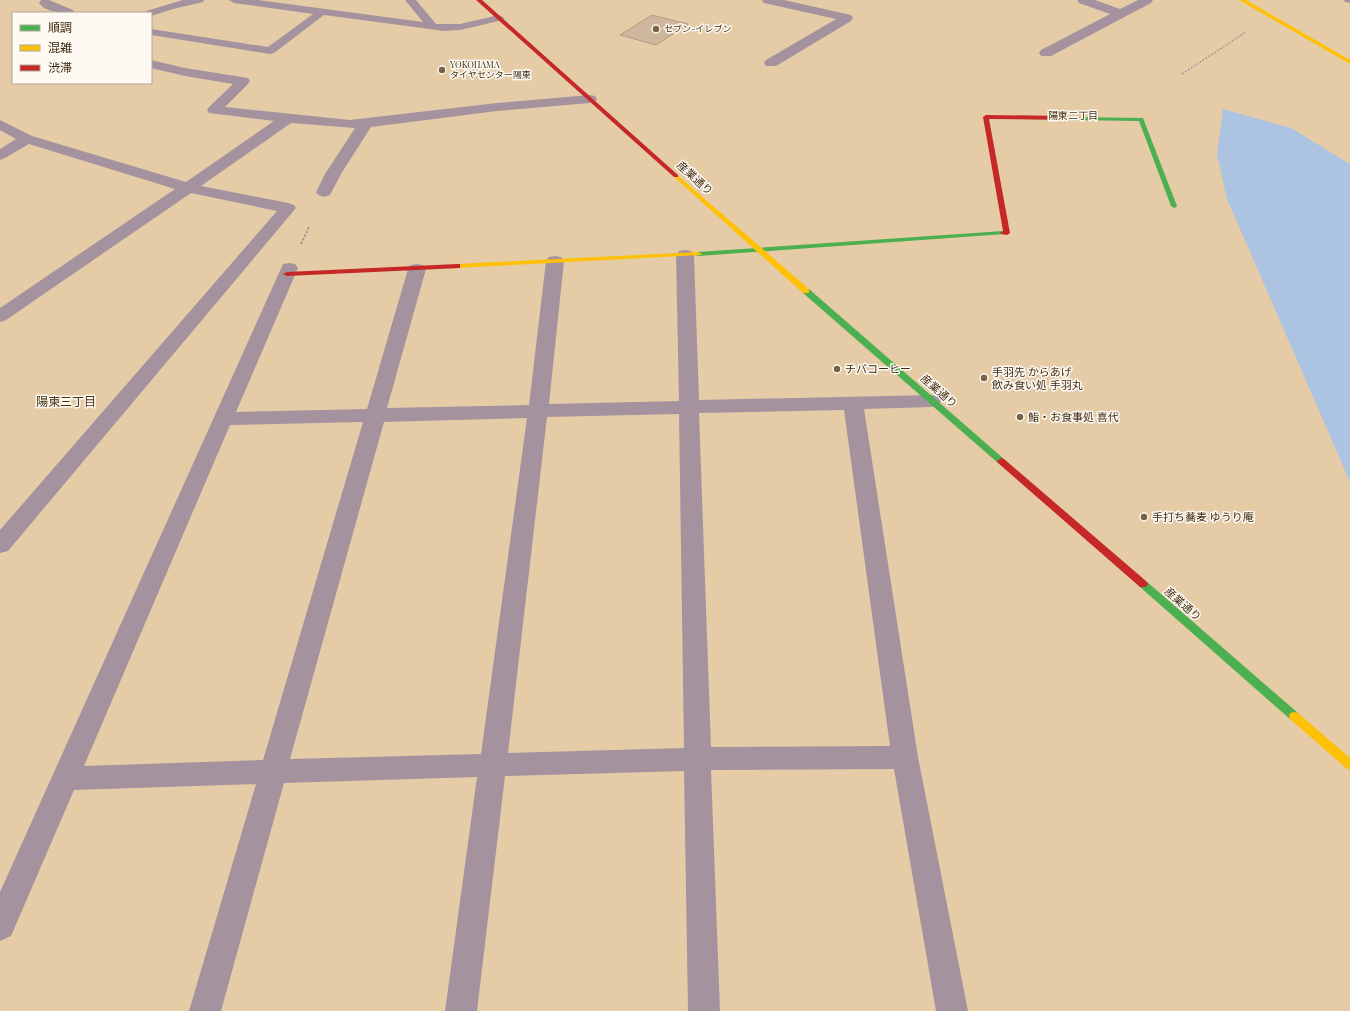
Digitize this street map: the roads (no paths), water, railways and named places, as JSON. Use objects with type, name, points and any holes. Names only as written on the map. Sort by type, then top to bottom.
[{"type":"street","name":"産業通り","points":[[479,0],[759,250],[1350,765]]},
{"type":"street","points":[[768,0],[847,18],[771,63]]},
{"type":"street","points":[[1083,0],[1121,14]]},
{"type":"street","points":[[1046,53],[1147,0]]},
{"type":"street","points":[[1242,0],[1350,62]]},
{"type":"street","points":[[45,3],[67,12]]},
{"type":"street","points":[[152,64],[185,72],[243,82],[214,110],[350,124],[497,107],[590,99]]},
{"type":"street","points":[[0,926],[288,271],[417,269],[685,255],[1006,233],[986,117],[1141,119],[1174,206]]},
{"type":"street","points":[[0,316],[288,118]]},
{"type":"street","points":[[324,192],[333,174],[366,123]]},
{"type":"street","points":[[0,124],[27,139],[141,175],[188,188],[288,208],[0,545]]},
{"type":"street","points":[[0,155],[27,139]]},
{"type":"street","points":[[685,255],[704,1011]]},
{"type":"street","points":[[461,1011],[494,765],[538,412],[555,261]]},
{"type":"street","points":[[205,1011],[417,269]]},
{"type":"street","points":[[223,419],[689,408],[931,400]]},
{"type":"street","points":[[853,403],[905,757],[952,1011]]},
{"type":"street","points":[[66,778],[698,759],[905,757]]},
{"type":"lane","points":[[152,12],[170,6],[199,0]]},
{"type":"lane","points":[[234,0],[444,28],[460,27],[499,18]]},
{"type":"lane","points":[[410,0],[432,26]]},
{"type":"lane","points":[[356,6],[366,17]]},
{"type":"lane","points":[[152,32],[270,50],[322,12]]},
{"type":"water","points":[[1223,109],[1291,128],[1350,164],[1350,482],[1227,199],[1217,154]]},
{"type":"place","name":"セブン-イレブン","points":[[656,29]]},
{"type":"place","name":"YOKOHAMA タイヤセンター陽東","points":[[442,70]]},
{"type":"place","name":"チバコーヒー","points":[[837,369]]},
{"type":"place","name":"手羽先 からあげ 飲み食い処 手羽丸","points":[[984,378]]},
{"type":"place","name":"鮨・お食事処 喜代","points":[[1020,417]]},
{"type":"place","name":"手打ち蕎麦 ゆうり庵","points":[[1144,517]]},
{"type":"district","name":"陽東二丁目","points":[[1073,115]]},
{"type":"district","name":"陽東三丁目","points":[[66,402]]}]
